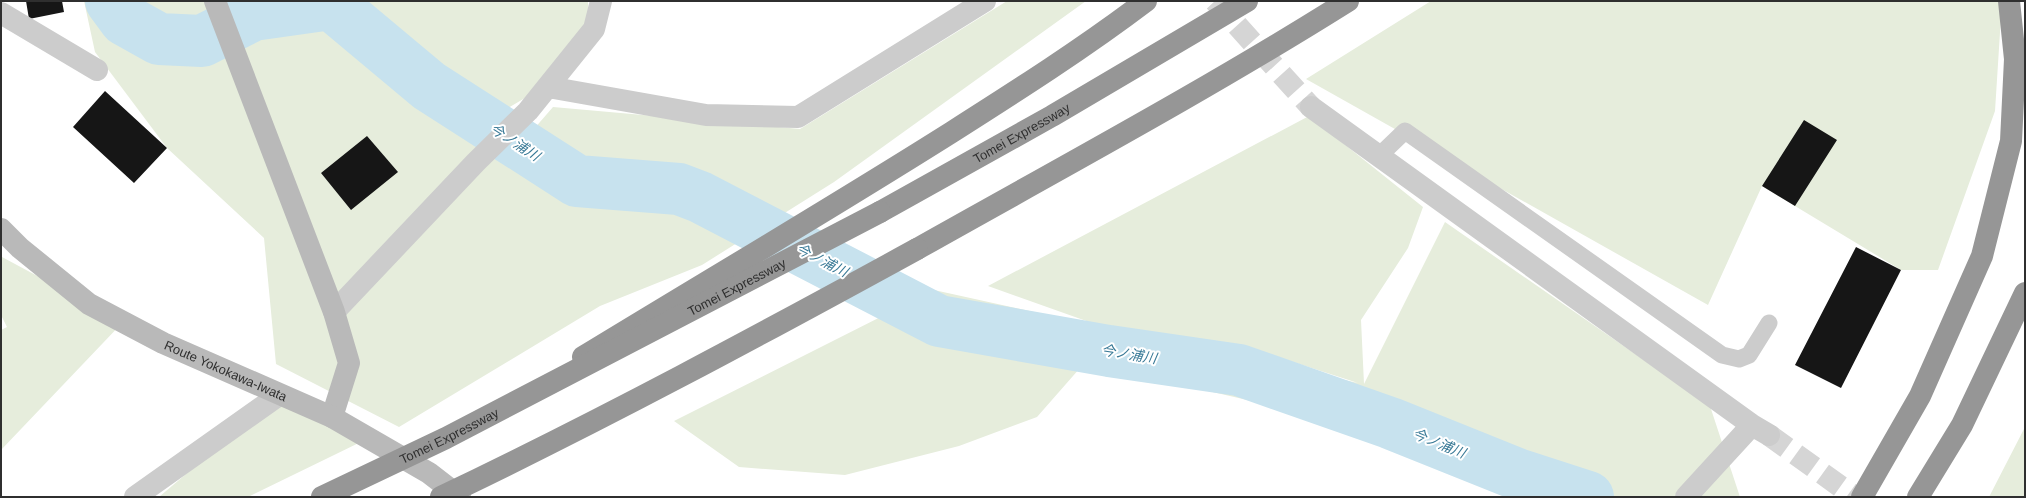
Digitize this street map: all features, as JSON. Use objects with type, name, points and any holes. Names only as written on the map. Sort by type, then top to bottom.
[{"type":"highway","points":[[446,438],[858,191],[1030,82],[1109,29],[1146,1]]},
{"type":"highway","name":"Tomei Expressway","points":[[322,497],[446,438],[880,212],[1052,116],[1247,1]]},
{"type":"highway","points":[[441,497],[500,469],[751,339],[917,249],[1079,158],[1308,26],[1348,1]]},
{"type":"highway","points":[[1862,497],[1920,396],[1982,256],[2012,141],[2015,59],[2009,1]]},
{"type":"highway","points":[[2012,141],[2025,120]]},
{"type":"highway","points":[[1918,497],[1962,425],[2025,293]]},
{"type":"main road","points":[[215,1],[334,312],[349,363],[332,417]]},
{"type":"main road","name":"Route Yokokawa-Iwata","points":[[1,229],[20,248],[89,304],[163,343],[332,417],[428,473],[460,497]]},
{"type":"street","points":[[334,312],[476,162],[528,111],[594,29],[601,1]]},
{"type":"street","points":[[548,87],[706,115],[798,117],[985,1]]},
{"type":"street","points":[[1,13],[97,70]]},
{"type":"street","points":[[1311,107],[1760,430],[1689,495]]},
{"type":"street","points":[[135,497],[279,395]]},
{"type":"lane","points":[[1379,156],[1405,131],[1722,355],[1739,359],[1749,355],[1769,323]]},
{"type":"green space","points":[[84,1],[327,1],[331,3],[332,1],[588,1],[589,25],[525,98],[484,122],[520,145],[553,107],[800,129],[1007,1],[1086,1],[834,182],[702,265],[600,306],[399,427],[276,364],[264,238],[167,148],[95,52]]},
{"type":"green space","points":[[1431,1],[2002,1],[1995,111],[1938,270],[1901,270],[1762,186],[1708,305],[1306,79]]},
{"type":"green space","points":[[1309,116],[1423,207],[1408,248],[1361,320],[1364,384],[1445,222],[1710,406],[1740,497],[1538,497],[1321,417],[901,320],[1080,368],[1037,417],[959,446],[845,475],[739,467],[674,421],[934,290],[1106,328],[988,286]],"holes":[[[1115,330],[1262,352],[1358,383]]]},
{"type":"green space","points":[[2,257],[123,322],[1,450],[1,330],[7,327],[1,315]]},
{"type":"green space","points":[[279,395],[369,438],[248,497],[159,497]]},
{"type":"green space","points":[[2025,427],[2025,497],[1989,497]]},
{"type":"building","points":[[26,1],[62,1],[64,12],[29,19]]},
{"type":"building","points":[[105,91],[167,148],[134,183],[73,127]]},
{"type":"building","points":[[1804,120],[1837,140],[1795,206],[1762,186]]},
{"type":"building","points":[[367,136],[398,172],[351,210],[321,173]]},
{"type":"building","points":[[1856,247],[1901,270],[1841,388],[1795,365]]},
{"type":"waterway","name":"今ノ浦川","points":[[111,1],[125,20],[159,39],[202,41],[253,15],[331,4],[429,86],[577,181],[679,189],[700,197],[939,321],[1109,351],[1239,370],[1390,423],[1517,474],[1588,497]]},
{"type":"waterway","points":[[249,1],[253,15]]},
{"type":"tunnel","points":[[1215,1],[1311,107]]},
{"type":"tunnel","points":[[1769,435],[1855,497]]}]
